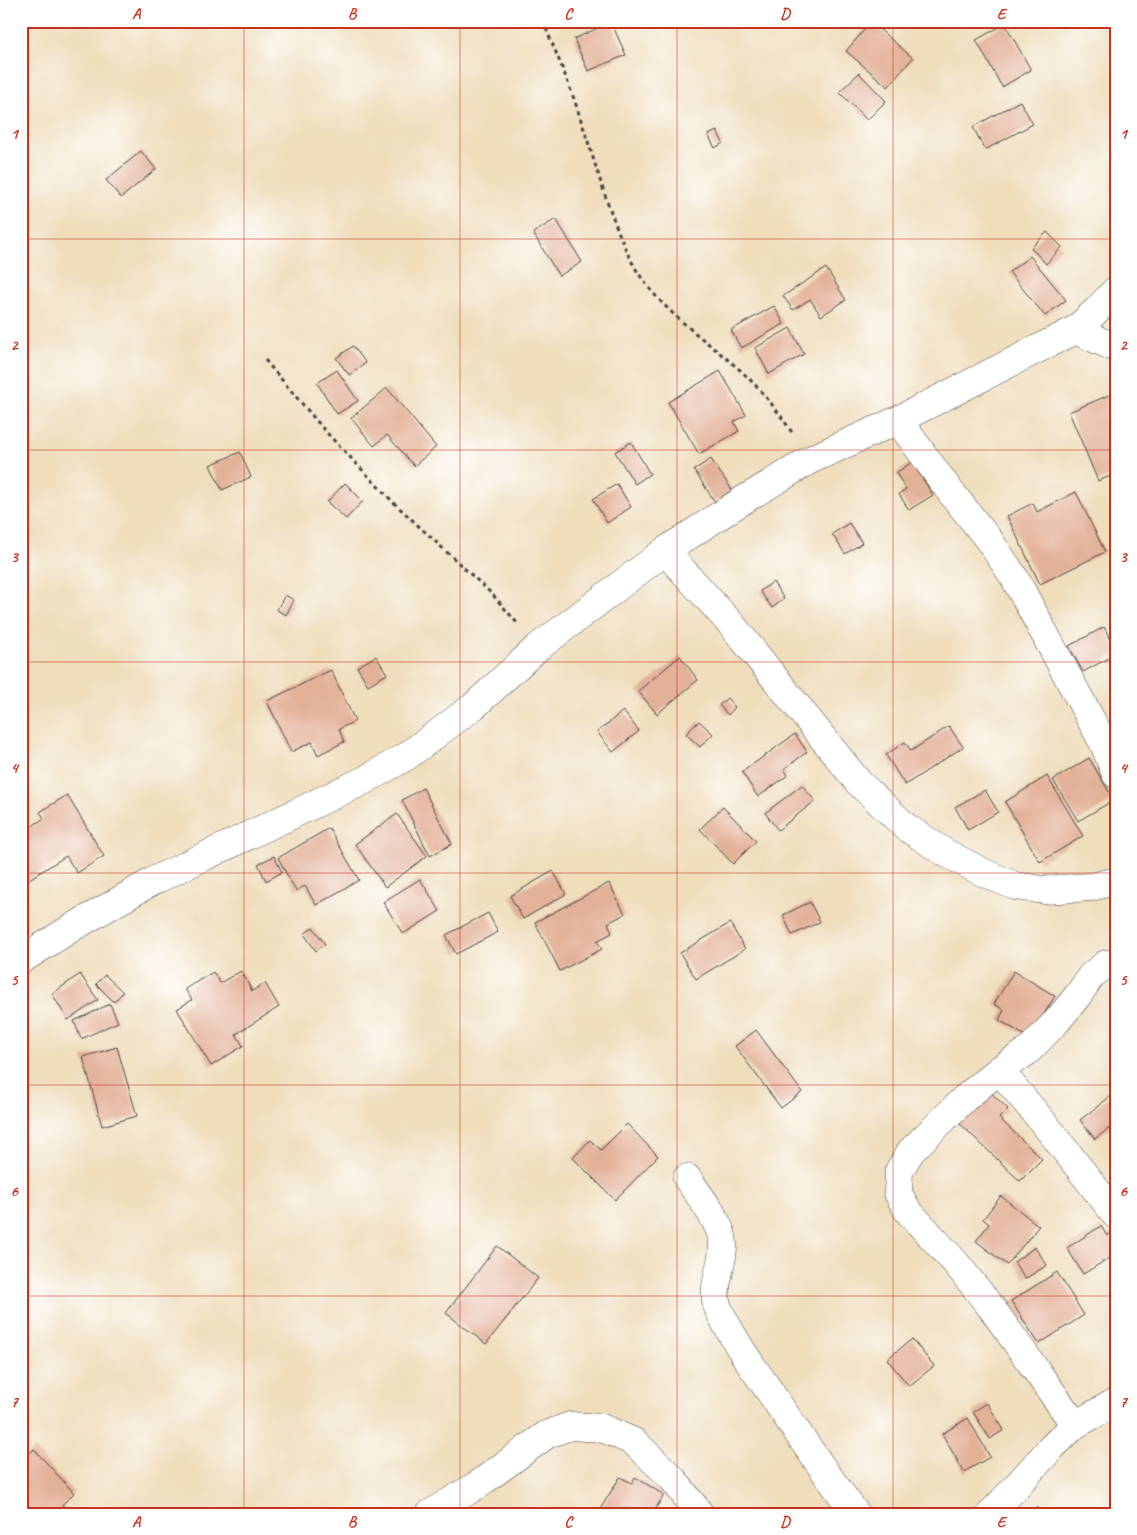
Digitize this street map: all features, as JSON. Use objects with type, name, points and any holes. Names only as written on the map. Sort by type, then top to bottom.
[{"type":"street","points":[[21,960],[152,881],[366,780],[407,756],[474,706],[536,649],[665,551],[744,499],[810,460],[898,420],[1075,330],[1116,290]]},
{"type":"street","points":[[1075,330],[1116,348]]},
{"type":"street","points":[[898,420],[949,490],[989,540],[1014,577],[1104,744],[1116,774]]},
{"type":"street","points":[[665,551],[732,625],[859,783],[906,827],[944,852],[982,872],[1015,886],[1044,890],[1090,887],[1116,881]]},
{"type":"street","points":[[1075,1425],[991,1307],[955,1262],[908,1212],[898,1193],[899,1171],[911,1150],[965,1098],[1034,1045],[1079,994],[1091,976],[1106,964],[1116,964]]},
{"type":"street","points":[[999,1070],[1043,1122],[1116,1215]]},
{"type":"street","points":[[686,1178],[709,1210],[724,1243],[716,1288],[717,1305],[732,1335],[810,1452],[856,1514]]},
{"type":"street","points":[[991,1514],[1052,1447],[1075,1425],[1116,1402]]},
{"type":"street","points":[[430,1514],[479,1484],[546,1435],[570,1426],[602,1428],[634,1442],[672,1478],[700,1514]]},
{"type":"path","points":[[543,21],[579,112],[624,246],[640,275],[657,298],[758,388],[777,410],[810,460]]},
{"type":"path","points":[[265,360],[326,432],[394,503],[493,595],[536,649]]},
{"type":"building","points":[[611,22],[626,55],[588,71],[574,39]]},
{"type":"building","points":[[871,22],[913,58],[888,87],[846,51]]},
{"type":"building","points":[[1005,24],[1031,70],[1002,87],[976,40]]},
{"type":"building","points":[[859,73],[886,101],[867,120],[839,92]]},
{"type":"building","points":[[1020,101],[1033,124],[985,150],[973,127]]},
{"type":"building","points":[[717,131],[723,143],[715,148],[708,135]]},
{"type":"building","points":[[141,151],[156,169],[121,198],[106,180]]},
{"type":"building","points":[[1116,174],[1116,192],[1109,189]]},
{"type":"building","points":[[556,219],[582,262],[559,276],[533,233]]},
{"type":"building","points":[[1047,232],[1062,247],[1046,264],[1031,248]]},
{"type":"building","points":[[1030,256],[1066,300],[1045,316],[1009,272]]},
{"type":"building","points":[[826,268],[846,300],[821,316],[810,299],[793,310],[783,296]]},
{"type":"building","points":[[774,306],[784,324],[741,348],[731,330]]},
{"type":"building","points":[[790,328],[804,354],[769,374],[755,348]]},
{"type":"building","points":[[353,346],[366,363],[349,375],[336,358]]},
{"type":"building","points":[[337,370],[358,401],[337,414],[317,383]]},
{"type":"building","points":[[720,371],[746,415],[734,422],[739,431],[699,454],[668,402]]},
{"type":"building","points":[[387,388],[436,447],[414,466],[387,435],[374,446],[351,418]]},
{"type":"building","points":[[1116,392],[1116,458],[1110,461],[1115,474],[1098,481],[1069,412]]},
{"type":"building","points":[[631,442],[650,474],[635,484],[615,452]]},
{"type":"building","points":[[240,452],[251,477],[222,490],[210,465]]},
{"type":"building","points":[[711,459],[732,490],[715,502],[694,470]]},
{"type":"building","points":[[912,462],[933,495],[909,510],[899,494],[906,489],[896,473]]},
{"type":"building","points":[[345,483],[363,501],[346,519],[327,502]]},
{"type":"building","points":[[617,484],[631,507],[607,523],[593,499]]},
{"type":"building","points":[[1076,492],[1105,552],[1040,584],[1007,516],[1033,503],[1037,512]]},
{"type":"building","points":[[849,523],[862,543],[845,554],[832,534]]},
{"type":"building","points":[[773,582],[784,599],[772,608],[760,591]]},
{"type":"building","points":[[285,595],[294,600],[286,615],[277,610]]},
{"type":"building","points":[[1104,627],[1116,650],[1116,654],[1083,672],[1069,646]]},
{"type":"building","points":[[376,656],[387,674],[368,685],[357,667]]},
{"type":"building","points":[[680,656],[698,680],[657,714],[638,691]]},
{"type":"building","points":[[331,670],[355,721],[339,729],[344,742],[318,755],[312,742],[291,752],[267,701]]},
{"type":"building","points":[[727,698],[735,707],[728,715],[719,705]]},
{"type":"building","points":[[623,711],[639,731],[613,752],[597,732]]},
{"type":"building","points":[[699,721],[713,734],[700,747],[686,734]]},
{"type":"building","points":[[949,726],[963,747],[905,785],[886,755],[905,742],[911,751]]},
{"type":"building","points":[[795,734],[807,752],[784,769],[788,775],[758,797],[742,772]]},
{"type":"building","points":[[1089,758],[1114,800],[1078,821],[1053,780]]},
{"type":"building","points":[[1047,776],[1083,836],[1040,862],[1005,802]]},
{"type":"building","points":[[802,785],[815,801],[778,830],[765,813]]},
{"type":"building","points":[[423,788],[452,844],[430,856],[402,800]]},
{"type":"building","points":[[985,790],[998,812],[968,830],[955,807]]},
{"type":"building","points":[[67,795],[104,856],[77,873],[66,856],[26,881],[21,874],[21,818],[28,829],[44,818],[40,812]]},
{"type":"building","points":[[723,807],[756,841],[733,864],[700,829]]},
{"type":"building","points":[[397,814],[427,856],[385,887],[355,844]]},
{"type":"building","points":[[329,828],[359,880],[316,905],[305,886],[296,891],[278,858]]},
{"type":"building","points":[[274,856],[282,872],[266,881],[258,864]]},
{"type":"building","points":[[553,871],[566,894],[523,919],[510,896]]},
{"type":"building","points":[[420,879],[440,911],[403,934],[383,902]]},
{"type":"building","points":[[609,883],[625,914],[608,923],[612,933],[597,941],[602,949],[560,971],[535,922]]},
{"type":"building","points":[[810,902],[820,922],[792,935],[783,915]]},
{"type":"building","points":[[488,913],[498,932],[456,954],[446,935]]},
{"type":"building","points":[[730,923],[745,949],[696,979],[680,953]]},
{"type":"building","points":[[313,927],[325,944],[316,951],[304,934]]},
{"type":"building","points":[[241,971],[252,991],[265,983],[279,1007],[236,1034],[243,1046],[211,1066],[177,1009],[192,1000],[185,989],[213,972],[220,983]]},
{"type":"building","points":[[1014,971],[1055,996],[1029,1038],[999,1020],[1004,1010],[994,1004]]},
{"type":"building","points":[[80,974],[98,1000],[68,1020],[52,994]]},
{"type":"building","points":[[105,975],[123,992],[114,1002],[96,984]]},
{"type":"building","points":[[110,1004],[118,1022],[81,1039],[74,1021]]},
{"type":"building","points":[[756,1030],[802,1092],[781,1108],[735,1046]]},
{"type":"building","points":[[117,1047],[137,1116],[102,1126],[83,1057]]},
{"type":"building","points":[[984,1086],[1008,1109],[999,1118],[1042,1159],[1020,1181],[954,1118]]},
{"type":"building","points":[[1116,1092],[1116,1123],[1095,1139],[1080,1120]]},
{"type":"building","points":[[627,1124],[658,1156],[615,1200],[573,1158],[590,1140],[601,1150]]},
{"type":"building","points":[[1001,1196],[1039,1226],[1007,1265],[976,1241],[989,1224],[983,1219]]},
{"type":"building","points":[[1101,1226],[1107,1236],[1116,1230],[1116,1265],[1111,1257],[1083,1274],[1067,1248]]},
{"type":"building","points":[[497,1246],[538,1278],[486,1344],[446,1313]]},
{"type":"building","points":[[1035,1247],[1047,1265],[1025,1279],[1014,1262]]},
{"type":"building","points":[[1057,1272],[1084,1315],[1039,1344],[1011,1301]]},
{"type":"building","points":[[912,1339],[934,1366],[909,1386],[887,1359]]},
{"type":"building","points":[[987,1403],[1004,1430],[990,1439],[973,1412]]},
{"type":"building","points":[[968,1418],[990,1457],[964,1472],[942,1434]]},
{"type":"building","points":[[34,1449],[74,1493],[62,1505],[70,1514],[21,1514],[21,1461]]},
{"type":"building","points":[[620,1477],[632,1483],[635,1477],[664,1495],[656,1508],[664,1514],[597,1514]]},
{"type":"building","points":[[1037,1507],[1043,1514],[1030,1514]]}]
